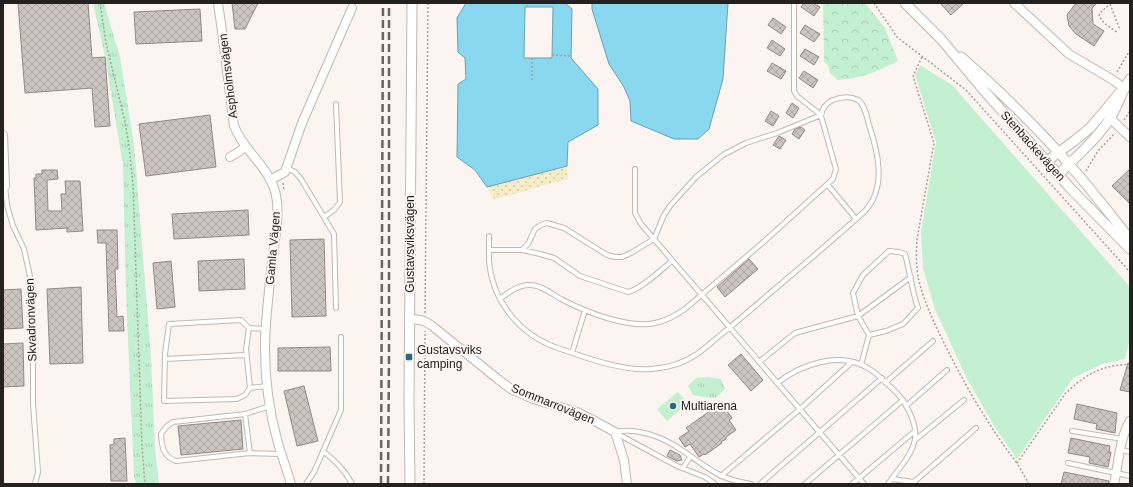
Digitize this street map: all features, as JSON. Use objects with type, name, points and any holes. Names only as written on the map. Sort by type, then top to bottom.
[{"type":"street","name":"Aspholmsvägen","points":[[218,3],[234,126],[239,138],[261,165],[270,180]]},
{"type":"street","name":"Gustavsviksvägen","points":[[410,484],[409,318],[412,3]]},
{"type":"street","name":"Stenbackevägen","points":[[905,3],[941,39],[986,79],[1069,164],[1130,239]]},
{"type":"street","points":[[1014,3],[1069,54],[1124,88]]},
{"type":"street","points":[[270,180],[285,172],[287,168],[302,123],[352,8]]},
{"type":"street","name":"Stenbackevägen","points":[[941,39],[980,86],[1047,161],[1130,249]]},
{"type":"street","points":[[1047,161],[1090,128],[1130,79]]},
{"type":"street","points":[[1059,174],[1095,139],[1118,104],[1124,88]]},
{"type":"street","points":[[1102,112],[1120,126],[1130,137]]},
{"type":"street","name":"Skvadronvägen","points":[[3,135],[5,186]]},
{"type":"street","points":[[230,157],[245,147]]},
{"type":"street","name":"Gamla Vägen","points":[[270,180],[275,191],[278,212],[266,329],[265,358],[267,386],[274,429],[291,484]]},
{"type":"street","name":"Sommarrovägen","points":[[409,318],[425,321],[511,389],[533,399],[577,412],[615,432]]},
{"type":"street","points":[[1114,484],[1123,439],[1130,421]]},
{"type":"street","points":[[615,432],[624,460],[627,484]]},
{"type":"lane","points":[[794,3],[794,91],[821,115]]},
{"type":"lane","points":[[489,236],[489,250],[495,288],[500,298],[514,320],[535,338],[572,353],[618,366],[651,370],[672,366],[684,362],[697,354],[730,328],[865,211],[873,200],[879,170],[877,150],[865,110],[858,100],[843,98],[827,104],[822,109],[821,115],[836,169],[833,179],[828,185],[674,317],[654,324],[631,323],[617,320],[585,310],[537,286],[524,286],[515,289],[500,298]]},
{"type":"lane","points":[[324,218],[334,210],[340,202],[336,104]]},
{"type":"lane","points":[[522,250],[528,244],[535,229],[541,225],[547,224],[564,228],[607,255],[622,257],[631,253],[654,239],[664,215],[670,206],[696,177],[723,155],[746,143],[777,134],[821,115]]},
{"type":"lane","points":[[287,168],[301,179],[334,234],[336,308]]},
{"type":"lane","points":[[635,169],[635,213],[641,224],[864,484]]},
{"type":"lane","points":[[828,185],[856,219]]},
{"type":"lane","name":"Skvadronvägen","points":[[5,186],[6,205],[13,226],[24,248],[33,290],[33,404],[38,472],[35,484]]},
{"type":"lane","points":[[489,250],[522,250],[554,258],[580,276],[628,292],[632,292],[641,286],[672,261]]},
{"type":"lane","points":[[861,365],[869,335],[858,316],[853,293],[862,275],[889,252],[899,252],[905,254],[911,277],[913,295],[918,308],[903,324],[886,331],[869,335]]},
{"type":"lane","points":[[759,362],[795,333],[858,316],[911,277]]},
{"type":"lane","points":[[572,353],[585,310]]},
{"type":"lane","points":[[249,328],[246,355],[250,388],[245,395],[237,399],[164,401],[165,358],[170,324],[241,320],[249,328],[266,329]]},
{"type":"lane","points":[[306,484],[314,472],[340,410],[341,337]]},
{"type":"lane","points":[[886,382],[933,341]]},
{"type":"lane","points":[[165,358],[246,355]]},
{"type":"lane","points":[[777,383],[798,370],[816,363],[838,360],[861,365],[882,378],[903,400],[915,431],[915,441],[913,446],[904,463],[888,484]]},
{"type":"lane","points":[[721,476],[800,409],[852,362]]},
{"type":"lane","points":[[906,406],[947,370]]},
{"type":"lane","points":[[760,484],[882,378]]},
{"type":"lane","points":[[250,388],[267,386]]},
{"type":"lane","points":[[805,484],[903,400]]},
{"type":"lane","points":[[915,441],[964,400]]},
{"type":"lane","points":[[270,406],[245,414],[173,422],[166,427],[161,434],[164,451],[169,459],[176,461],[250,453],[282,454]]},
{"type":"lane","points":[[245,414],[250,453]]},
{"type":"lane","points":[[892,479],[914,482],[976,428]]},
{"type":"lane","points":[[615,432],[623,430],[637,431],[652,436],[675,446],[721,476],[751,484]]},
{"type":"lane","points":[[852,484],[915,431]]},
{"type":"lane","points":[[1072,431],[1123,439]]},
{"type":"lane","points":[[615,432],[683,468],[705,477],[715,484]]},
{"type":"lane","points":[[1121,450],[1130,452]]},
{"type":"lane","points":[[323,451],[338,463],[347,474],[352,484]]},
{"type":"lane","points":[[683,468],[690,457]]},
{"type":"lane","points":[[1068,463],[1130,476]]},
{"type":"path","points":[[100,3],[106,43],[125,122],[132,177],[142,447],[145,484]]},
{"type":"path","points":[[424,484],[428,3]]},
{"type":"path","points":[[874,3],[897,37],[966,90],[1130,272]]},
{"type":"path","points":[[1118,33],[1104,23],[1099,16],[1111,4],[1120,30]]},
{"type":"path","points":[[1113,80],[1120,65],[1130,50]]},
{"type":"path","points":[[552,56],[571,56]]},
{"type":"path","points":[[922,57],[913,76],[934,143],[917,239],[916,252],[918,280],[932,319],[957,369],[986,419],[1029,484]]},
{"type":"path","points":[[532,58],[532,82]]},
{"type":"path","points":[[1083,176],[1098,151],[1120,126],[1130,111]]},
{"type":"path","points":[[418,360],[425,361]]},
{"type":"path","points":[[1017,464],[1065,394],[1074,384],[1105,368],[1130,364]]},
{"type":"green space","points":[[93,3],[104,3],[120,57],[134,144],[151,357],[155,448],[159,484],[136,484],[134,476],[126,294],[123,165],[105,57]]},
{"type":"green space","points":[[823,3],[865,3],[885,28],[898,61],[869,74],[838,80],[830,73],[828,65],[824,62]]},
{"type":"green space","points":[[920,65],[952,85],[1130,287],[1130,338],[1125,359],[1102,364],[1073,378],[1017,459],[996,429],[966,377],[935,309],[923,268],[921,232],[936,142],[915,75]]},
{"type":"green space","points":[[708,377],[721,379],[725,389],[716,398],[693,395],[688,386],[696,378]]},
{"type":"green space","name":"Multiarena","points":[[678,392],[688,403],[667,421],[657,409]]},
{"type":"sand","points":[[567,166],[568,179],[494,199],[487,187]]},
{"type":"water","points":[[466,3],[565,3],[572,9],[571,58],[598,89],[598,125],[568,142],[567,166],[487,187],[475,170],[457,157],[458,84],[466,79],[465,58],[458,52],[457,18]],"holes":[[[525,7],[553,7],[552,58],[524,58]]]},
{"type":"water","points":[[592,3],[728,3],[723,79],[709,129],[698,139],[674,139],[631,121],[630,101],[624,87],[609,64],[592,9]]},
{"type":"building","points":[[18,3],[88,3],[92,58],[105,57],[110,126],[95,127],[92,88],[25,93]]},
{"type":"building","points":[[232,3],[258,3],[245,29],[235,29]]},
{"type":"building","points":[[804,3],[813,3],[820,7],[814,16],[801,7]]},
{"type":"building","points":[[940,3],[964,3],[951,15]]},
{"type":"building","points":[[1076,3],[1097,3],[1092,8],[1093,24],[1104,31],[1094,46],[1076,34],[1069,26],[1067,15]]},
{"type":"building","points":[[200,9],[202,41],[136,44],[134,12]]},
{"type":"building","points":[[773,18],[786,27],[781,34],[768,25]]},
{"type":"building","points":[[805,25],[820,34],[814,42],[800,33]]},
{"type":"building","points":[[772,40],[785,49],[780,56],[767,48]]},
{"type":"building","points":[[805,49],[819,57],[814,65],[800,56]]},
{"type":"building","points":[[772,63],[786,71],[781,79],[767,71]]},
{"type":"building","points":[[804,71],[818,80],[813,88],[799,78]]},
{"type":"building","points":[[792,103],[799,108],[793,118],[786,113]]},
{"type":"building","points":[[771,111],[779,116],[773,126],[765,121]]},
{"type":"building","points":[[210,115],[216,167],[146,176],[139,124]]},
{"type":"building","points":[[801,127],[805,130],[799,139],[792,134],[795,129]]},
{"type":"building","points":[[779,136],[786,140],[780,149],[773,145]]},
{"type":"building","points":[[1130,169],[1130,204],[1112,186]]},
{"type":"building","points":[[42,170],[57,170],[58,179],[47,180],[48,211],[62,211],[61,194],[66,194],[65,181],[80,181],[83,231],[67,232],[67,228],[36,230],[34,178],[36,178],[36,174],[42,174]]},
{"type":"building","points":[[248,210],[249,235],[174,239],[172,214]]},
{"type":"building","points":[[97,230],[117,230],[118,269],[115,269],[117,317],[123,316],[124,331],[109,331],[106,243],[98,243]]},
{"type":"building","points":[[324,239],[326,316],[292,317],[290,240]]},
{"type":"building","points":[[244,259],[245,289],[199,291],[198,261]]},
{"type":"building","points":[[749,259],[758,269],[725,297],[717,287]]},
{"type":"building","points":[[171,261],[175,307],[157,309],[153,263]]},
{"type":"building","points":[[81,287],[83,363],[50,364],[47,289]]},
{"type":"building","points":[[21,289],[23,328],[3,329],[3,290]]},
{"type":"building","points":[[23,343],[24,386],[3,387],[3,344]]},
{"type":"building","points":[[330,347],[331,371],[278,371],[278,348]]},
{"type":"building","points":[[741,354],[763,380],[751,391],[728,365]]},
{"type":"building","points":[[1128,363],[1130,364],[1130,392],[1120,390]]},
{"type":"building","points":[[304,386],[318,441],[297,446],[284,391]]},
{"type":"building","points":[[720,401],[732,418],[729,420],[736,430],[726,437],[726,439],[721,442],[722,443],[705,455],[704,454],[699,457],[690,444],[685,447],[679,438],[689,431],[686,428],[710,411],[708,409]]},
{"type":"building","points":[[1077,404],[1117,413],[1115,433],[1096,429],[1097,424],[1074,419]]},
{"type":"building","points":[[241,420],[243,449],[181,455],[178,426]]},
{"type":"building","points":[[125,438],[127,481],[111,481],[110,445],[114,444],[114,439]]},
{"type":"building","points":[[1071,438],[1110,446],[1109,452],[1111,452],[1108,467],[1089,463],[1090,457],[1068,453]]},
{"type":"building","points":[[670,450],[680,455],[682,460],[677,461],[667,456]]},
{"type":"building","points":[[1064,472],[1109,481],[1108,484],[1061,484]]},
{"type":"railway","points":[[381,484],[383,3]]},
{"type":"railway","points":[[388,484],[389,3]]},
{"type":"place","name":"Gustavsviks camping","points":[[409,357]]},
{"type":"place","name":"Multiarena","points":[[673,406]]}]
